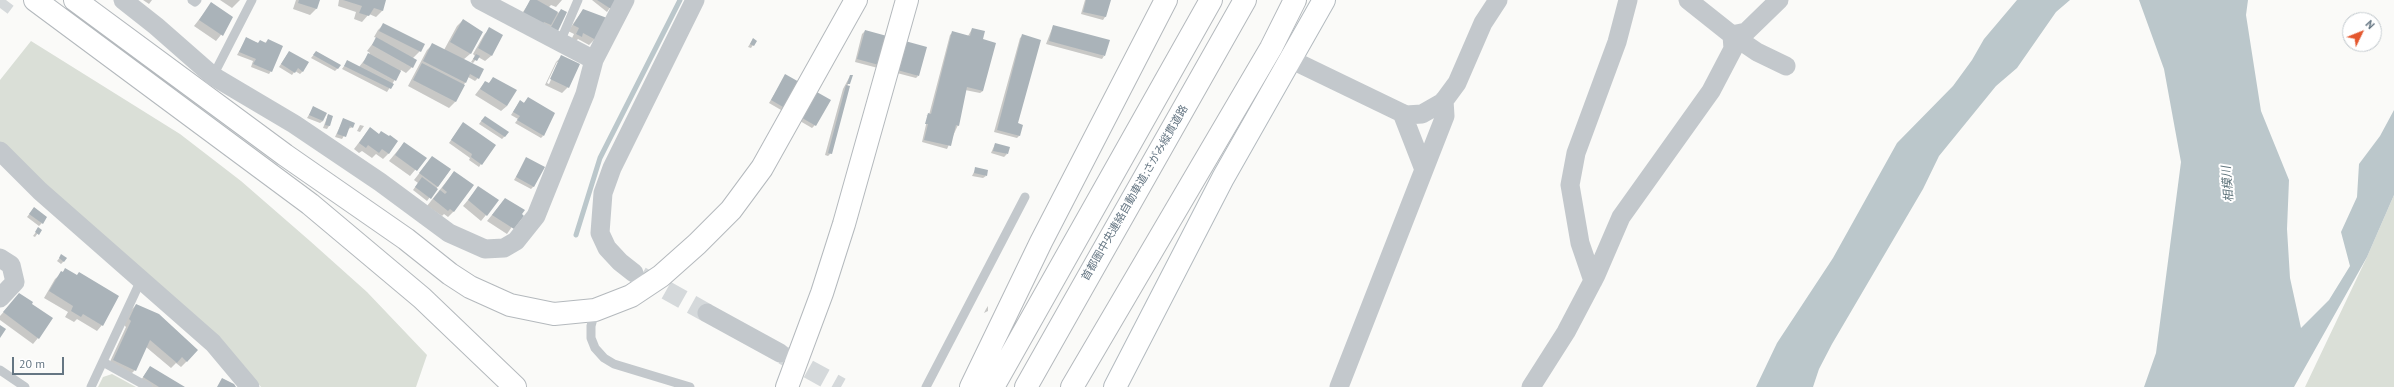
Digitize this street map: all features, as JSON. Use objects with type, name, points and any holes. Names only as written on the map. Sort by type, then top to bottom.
[{"type":"main road","points":[[35,0],[310,204],[422,298],[515,387]]},
{"type":"main road","points":[[75,0],[285,155],[350,199],[470,287],[510,306],[554,314],[595,310],[631,296],[661,276],[697,244],[742,197],[766,162],[856,0]]},
{"type":"main road","points":[[787,387],[822,293],[907,0]]},
{"type":"main road","points":[[971,387],[1041,242],[1166,0]]},
{"type":"main road","points":[[993,387],[1210,0]]},
{"type":"main road","name":"首都圏中央連絡自動車道;さがみ縦貫道路","points":[[1026,387],[1246,0]]},
{"type":"main road","points":[[1072,387],[1272,48],[1295,0]]},
{"type":"main road","points":[[1115,387],[1223,178],[1324,0]]},
{"type":"street","points":[[123,0],[156,26],[213,76],[294,124],[380,182],[449,233],[485,249],[504,248],[516,241],[536,216],[585,94],[594,60],[625,0]]},
{"type":"street","points":[[480,0],[594,60]]},
{"type":"street","points":[[634,273],[620,262],[607,248],[600,233],[603,193],[612,168],[695,0]]},
{"type":"street","points":[[1290,59],[1406,115],[1422,114],[1444,100],[1457,83],[1483,23],[1498,0]]},
{"type":"street","points":[[1593,281],[1580,243],[1570,185],[1576,153],[1617,42],[1628,0]]},
{"type":"street","points":[[1688,0],[1732,35],[1757,52],[1786,66]]},
{"type":"street","points":[[1732,35],[1746,32],[1780,0]]},
{"type":"street","points":[[1531,387],[1566,332],[1593,281],[1621,217],[1711,91],[1734,49],[1732,35]]},
{"type":"street","points":[[1339,387],[1423,167],[1445,116],[1444,100]]},
{"type":"street","points":[[1402,113],[1423,167]]},
{"type":"street","points":[[0,151],[40,190],[213,343],[250,387]]},
{"type":"street","points":[[0,258],[11,265],[15,282],[0,298]]},
{"type":"street","points":[[707,312],[780,353]]},
{"type":"lane","points":[[192,0],[195,2],[197,0]]},
{"type":"lane","points":[[213,76],[252,0]]},
{"type":"lane","points":[[560,42],[578,0]]},
{"type":"lane","points":[[926,387],[1025,197]]},
{"type":"lane","points":[[90,387],[141,280]]},
{"type":"lane","points":[[595,310],[590,326],[591,338],[595,348],[604,358],[614,364],[690,387]]},
{"type":"lane","points":[[103,362],[148,387]]},
{"type":"lane","points":[[0,370],[25,387]]},
{"type":"shaded area","points":[[31,41],[180,134],[241,181],[367,292],[427,355],[416,387],[261,387],[244,366],[45,185],[0,142],[0,80]]},
{"type":"shaded area","points":[[2394,195],[2394,387],[2305,387],[2367,257]]},
{"type":"shaded area","points":[[112,374],[136,387],[98,387],[103,377]]},
{"type":"water","points":[[2017,0],[2070,0],[2056,12],[2017,68],[1996,86],[1939,156],[1923,189],[1832,344],[1819,369],[1813,387],[1756,387],[1777,343],[1833,258],[1897,143],[1953,86],[1972,60],[1984,39]]},
{"type":"water","name":"相模川","points":[[2139,0],[2248,0],[2246,15],[2261,111],[2289,180],[2287,229],[2290,278],[2301,328],[2329,300],[2350,266],[2341,232],[2357,197],[2359,164],[2380,136],[2394,110],[2394,195],[2367,257],[2294,387],[2144,387],[2156,353],[2181,162],[2164,69]]},
{"type":"building","points":[[299,0],[320,0],[317,9],[298,3]]},
{"type":"building","points":[[343,0],[386,0],[383,11],[374,8],[369,16],[359,13],[362,6]]},
{"type":"building","points":[[530,0],[537,0],[558,12],[551,25],[544,22],[542,26],[522,15]]},
{"type":"building","points":[[597,0],[617,0],[611,9]]},
{"type":"building","points":[[1086,0],[1111,0],[1106,17],[1083,12]]},
{"type":"building","points":[[211,2],[233,17],[223,36],[199,20]]},
{"type":"building","points":[[561,9],[567,12],[558,31],[551,27]]},
{"type":"building","points":[[583,9],[607,18],[596,40],[583,33],[582,37],[576,34],[579,28],[573,25]]},
{"type":"building","points":[[463,19],[483,32],[471,54],[450,42]]},
{"type":"building","points":[[383,23],[425,44],[421,52],[379,31]]},
{"type":"building","points":[[1053,25],[1110,40],[1105,56],[1049,41]]},
{"type":"building","points":[[489,27],[503,35],[492,56],[478,48]]},
{"type":"building","points":[[972,28],[985,31],[983,39],[996,43],[983,91],[967,87],[959,126],[956,125],[951,146],[924,140],[928,124],[925,124],[928,113],[931,114],[952,31],[970,36]]},
{"type":"building","points":[[865,30],[927,47],[919,76],[857,59]]},
{"type":"building","points":[[1022,34],[1041,40],[1018,123],[1023,125],[1020,136],[997,130]]},
{"type":"building","points":[[246,37],[258,43],[260,40],[266,43],[268,39],[283,46],[272,72],[253,64],[256,59],[239,52]]},
{"type":"building","points":[[376,37],[417,60],[413,68],[372,45]]},
{"type":"building","points":[[753,38],[757,41],[754,46],[750,44]]},
{"type":"building","points":[[432,43],[484,69],[479,79],[470,74],[466,83],[423,61]]},
{"type":"building","points":[[289,51],[309,62],[303,72],[298,68],[295,73],[281,64]]},
{"type":"building","points":[[316,51],[341,65],[338,69],[313,55]]},
{"type":"building","points":[[368,53],[401,71],[396,81],[363,63]]},
{"type":"building","points":[[476,54],[480,56],[477,61],[473,59]]},
{"type":"building","points":[[561,55],[580,64],[569,88],[550,79]]},
{"type":"building","points":[[347,60],[394,84],[391,89],[344,66]]},
{"type":"building","points":[[422,63],[465,85],[456,102],[413,80]]},
{"type":"building","points":[[785,74],[831,100],[816,126],[771,100]]},
{"type":"building","points":[[850,75],[853,75],[850,84],[847,84]]},
{"type":"building","points":[[493,77],[517,90],[507,106],[480,89],[485,81],[489,83]]},
{"type":"building","points":[[846,85],[850,86],[832,154],[828,153]]},
{"type":"building","points":[[528,97],[555,113],[544,136],[517,120],[520,116],[513,112],[520,100],[524,103]]},
{"type":"building","points":[[313,106],[327,113],[323,121],[309,115]]},
{"type":"building","points":[[328,114],[333,116],[330,126],[325,125]]},
{"type":"building","points":[[485,116],[509,132],[505,137],[481,121]]},
{"type":"building","points":[[343,118],[355,123],[353,128],[350,126],[346,137],[337,134]]},
{"type":"building","points":[[463,122],[496,145],[482,165],[471,157],[472,154],[451,140]]},
{"type":"building","points":[[370,127],[379,134],[381,131],[398,141],[389,154],[382,149],[379,153],[368,145],[366,148],[359,143]]},
{"type":"building","points":[[404,142],[427,158],[417,171],[395,155]]},
{"type":"building","points":[[995,143],[1010,147],[1008,154],[993,151]]},
{"type":"building","points":[[432,156],[451,169],[438,187],[419,173]]},
{"type":"building","points":[[526,157],[545,167],[534,187],[516,177]]},
{"type":"building","points":[[975,167],[988,170],[987,176],[974,173]]},
{"type":"building","points":[[454,171],[474,185],[454,212],[450,209],[448,211],[433,199],[440,190],[445,194],[447,192],[442,188]]},
{"type":"building","points":[[422,177],[438,189],[431,199],[415,187]]},
{"type":"building","points":[[478,186],[499,200],[487,216],[468,200]]},
{"type":"building","points":[[505,198],[525,210],[522,214],[524,216],[514,229],[492,215]]},
{"type":"building","points":[[34,207],[47,217],[43,224],[29,214]]},
{"type":"building","points":[[38,227],[42,230],[39,235],[35,232]]},
{"type":"building","points":[[61,254],[67,258],[64,262],[59,258]]},
{"type":"building","points":[[65,268],[77,275],[79,272],[119,296],[103,326],[83,314],[81,317],[71,311],[73,306],[49,291],[61,271],[63,272]]},
{"type":"building","points":[[19,293],[53,318],[39,339],[3,312]]},
{"type":"building","points":[[136,304],[159,314],[198,350],[187,362],[182,357],[177,363],[150,340],[136,371],[113,360],[131,321],[129,319]]},
{"type":"building","points":[[0,325],[6,329],[0,338]]},
{"type":"building","points":[[150,366],[185,387],[159,387],[143,377]]},
{"type":"building","points":[[222,378],[234,384],[236,387],[217,387]]},
{"type":"waterway","points":[[576,235],[600,158],[680,0]]},
{"type":"tunnel","points":[[0,8],[6,0]]},
{"type":"tunnel","points":[[641,276],[707,313]]},
{"type":"tunnel","points":[[783,355],[841,387]]}]
